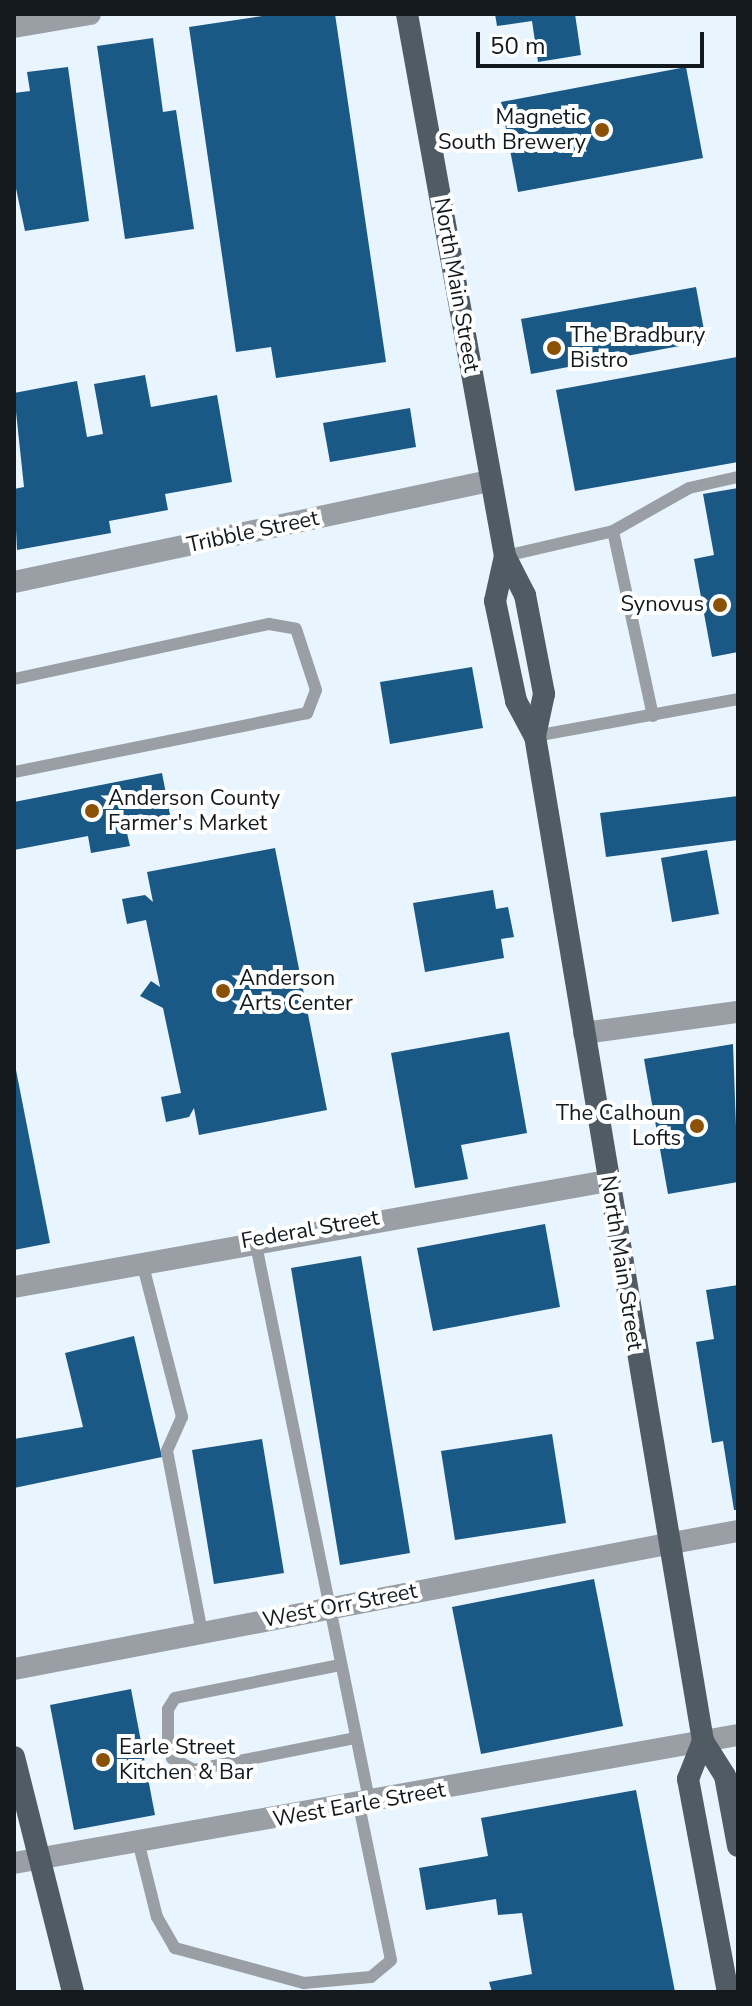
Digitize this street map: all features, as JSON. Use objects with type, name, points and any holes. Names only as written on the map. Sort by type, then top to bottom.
[{"type":"main road","name":"North Main Street","points":[[407,14],[505,556],[525,595],[544,694],[535,736],[667,1544],[703,1741],[725,1776],[738,1846]]},
{"type":"main road","points":[[703,1741],[688,1779],[728,1992]]},
{"type":"main road","points":[[14,1757],[73,1992]]},
{"type":"street","points":[[16,22],[90,14]]},
{"type":"street","name":"Tribble Street","points":[[14,582],[491,481]]},
{"type":"street","points":[[584,1033],[738,1012]]},
{"type":"street","name":"Federal Street","points":[[14,1287],[255,1240],[607,1181]]},
{"type":"street","name":"West Orr Street","points":[[14,1669],[738,1531]]},
{"type":"street","name":"West Earle Street","points":[[14,1863],[139,1845],[738,1735]]},
{"type":"lane","points":[[505,556],[613,531],[689,488],[738,477]]},
{"type":"lane","points":[[613,531],[653,716]]},
{"type":"lane","points":[[14,679],[269,624],[296,629],[316,690],[307,713],[14,772]]},
{"type":"lane","points":[[535,736],[738,699]]},
{"type":"lane","points":[[139,1845],[157,1917],[175,1948],[304,1983],[371,1977],[391,1960],[364,1805],[356,1738],[255,1240]]},
{"type":"lane","points":[[142,1262],[182,1417],[167,1451],[202,1633]]},
{"type":"lane","points":[[340,1665],[175,1698],[168,1709],[168,1743],[172,1758],[194,1770],[356,1738]]},
{"type":"building","points":[[276,14],[335,14],[386,362],[276,378],[271,347],[236,352],[189,27]]},
{"type":"building","points":[[495,14],[575,14],[581,55],[538,62],[532,21],[497,26]]},
{"type":"building","points":[[153,38],[163,112],[176,110],[194,229],[125,239],[97,46]]},
{"type":"building","points":[[68,67],[89,221],[25,231],[14,179],[14,93],[30,91],[27,72]]},
{"type":"building","name":"Magnetic South Brewery","points":[[686,67],[703,158],[518,192],[501,102]]},
{"type":"building","points":[[696,287],[706,341],[531,374],[521,319]]},
{"type":"building","points":[[737,357],[738,462],[575,491],[556,390]]},
{"type":"building","points":[[145,375],[151,407],[217,395],[232,482],[165,494],[168,510],[109,521],[111,533],[17,550],[14,489],[24,487],[14,393],[77,381],[87,437],[103,434],[94,384]]},
{"type":"building","points":[[410,408],[416,447],[330,462],[323,423]]},
{"type":"building","name":"Synovus","points":[[738,488],[738,652],[712,657],[694,559],[714,555],[703,494]]},
{"type":"building","points":[[472,667],[483,728],[390,744],[380,682]]},
{"type":"building","name":"Anderson County Farmer's Market","points":[[162,773],[171,820],[126,829],[130,846],[91,853],[88,836],[14,850],[14,802]]},
{"type":"building","points":[[738,796],[738,840],[606,857],[600,813]]},
{"type":"building","name":"Anderson Arts Center","points":[[275,848],[327,1110],[199,1135],[194,1108],[189,1117],[166,1122],[161,1097],[181,1093],[163,1008],[140,996],[151,981],[160,987],[146,920],[127,924],[122,899],[145,895],[153,902],[147,872]]},
{"type":"building","points":[[707,850],[719,914],[672,922],[661,858]]},
{"type":"building","points":[[493,890],[496,909],[508,907],[514,937],[501,939],[504,958],[425,972],[413,903]]},
{"type":"building","points":[[509,1032],[527,1133],[461,1145],[468,1179],[415,1188],[391,1053]]},
{"type":"building","name":"The Calhoun Lofts","points":[[733,1044],[738,1182],[668,1194],[644,1059]]},
{"type":"building","points":[[14,1066],[50,1243],[14,1250]]},
{"type":"building","points":[[545,1224],[560,1307],[433,1331],[417,1248]]},
{"type":"building","points":[[361,1256],[410,1553],[340,1565],[291,1268]]},
{"type":"building","points":[[738,1285],[738,1510],[734,1510],[723,1441],[712,1443],[696,1342],[714,1339],[706,1290]]},
{"type":"building","points":[[134,1336],[162,1457],[14,1488],[14,1439],[83,1427],[65,1353]]},
{"type":"building","points":[[552,1434],[566,1523],[455,1540],[441,1451]]},
{"type":"building","points":[[262,1439],[284,1573],[214,1584],[192,1450]]},
{"type":"building","points":[[594,1579],[623,1726],[481,1754],[452,1607]]},
{"type":"building","name":"Earle Street Kitchen & Bar","points":[[131,1689],[155,1815],[74,1830],[50,1705]]},
{"type":"building","points":[[636,1790],[675,1992],[492,1992],[489,1982],[532,1974],[522,1913],[498,1915],[496,1899],[426,1910],[419,1868],[488,1856],[481,1818]]},
{"type":"place","name":"Magnetic South Brewery","points":[[602,130]]},
{"type":"place","name":"The Bradbury Bistro","points":[[554,348]]},
{"type":"place","name":"Synovus","points":[[720,605]]},
{"type":"place","name":"Anderson County Farmer's Market","points":[[92,811]]},
{"type":"place","name":"Anderson Arts Center","points":[[223,991]]},
{"type":"place","name":"The Calhoun Lofts","points":[[697,1126]]},
{"type":"place","name":"Earle Street Kitchen & Bar","points":[[103,1760]]}]
